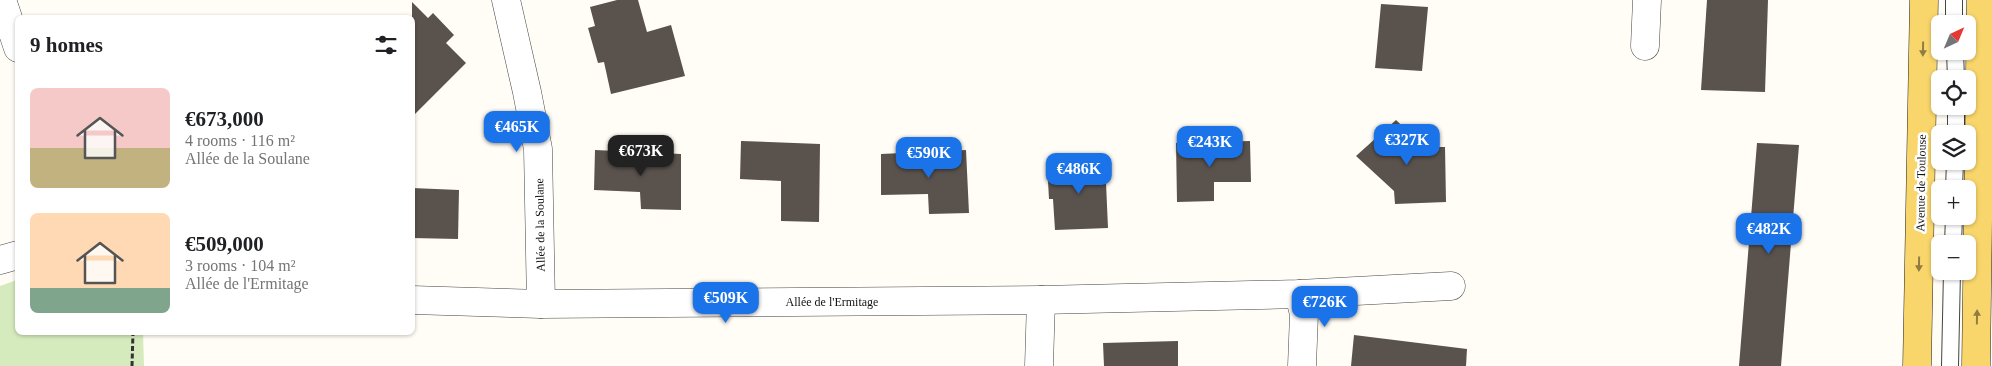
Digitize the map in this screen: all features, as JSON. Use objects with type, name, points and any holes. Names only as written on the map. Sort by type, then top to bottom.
[{"type":"main road","name":"Avenue de Toulouse","points":[[1917,366],[1924,0]]},
{"type":"main road","points":[[1976,366],[1981,0]]},
{"type":"street","points":[[2,0],[15,39]]},
{"type":"street","name":"Allée de la Soulane","points":[[506,0],[538,149],[541,304]]},
{"type":"street","points":[[1645,46],[1647,0]]},
{"type":"street","points":[[0,260],[15,256]]},
{"type":"street","name":"Allée de l'Ermitage","points":[[415,300],[541,304],[1041,300],[1299,294],[1451,286]]},
{"type":"street","points":[[1299,294],[1304,314],[1302,366]]},
{"type":"street","points":[[1040,366],[1041,300]]},
{"type":"lane","points":[[1954,0],[1954,15]]},
{"type":"lane","points":[[1950,366],[1952,280]]},
{"type":"path","points":[[132,366],[133,335]]},
{"type":"green space","points":[[15,281],[15,335],[143,335],[144,366],[0,366],[0,286]]},
{"type":"building","points":[[617,0],[638,0],[647,32],[671,25],[685,76],[611,94],[604,62],[598,63],[588,28],[595,26],[590,7]]},
{"type":"building","points":[[1707,0],[1768,0],[1765,92],[1701,90]]},
{"type":"building","points":[[412,2],[428,18],[433,13],[454,35],[446,43],[466,63],[415,114],[415,15],[412,15]]},
{"type":"building","points":[[1381,4],[1428,7],[1422,71],[1375,68]]},
{"type":"building","points":[[1396,120],[1424,147],[1445,147],[1446,202],[1395,204],[1394,191],[1356,156]]},
{"type":"building","points":[[741,141],[820,144],[819,222],[781,221],[781,181],[740,179]]},
{"type":"building","points":[[1250,141],[1251,182],[1214,182],[1214,201],[1177,202],[1176,143]]},
{"type":"building","points":[[1757,143],[1799,145],[1781,366],[1739,366]]},
{"type":"building","points":[[595,150],[681,154],[681,210],[641,209],[640,192],[594,190]]},
{"type":"building","points":[[966,150],[969,213],[929,214],[928,194],[881,195],[881,154]]},
{"type":"building","points":[[1105,160],[1108,228],[1055,230],[1053,199],[1049,199],[1047,163]]},
{"type":"building","points":[[415,188],[459,190],[458,239],[415,238]]},
{"type":"building","points":[[1354,335],[1467,349],[1466,366],[1351,366]]},
{"type":"building","points":[[1178,341],[1178,366],[1104,366],[1103,343]]}]
